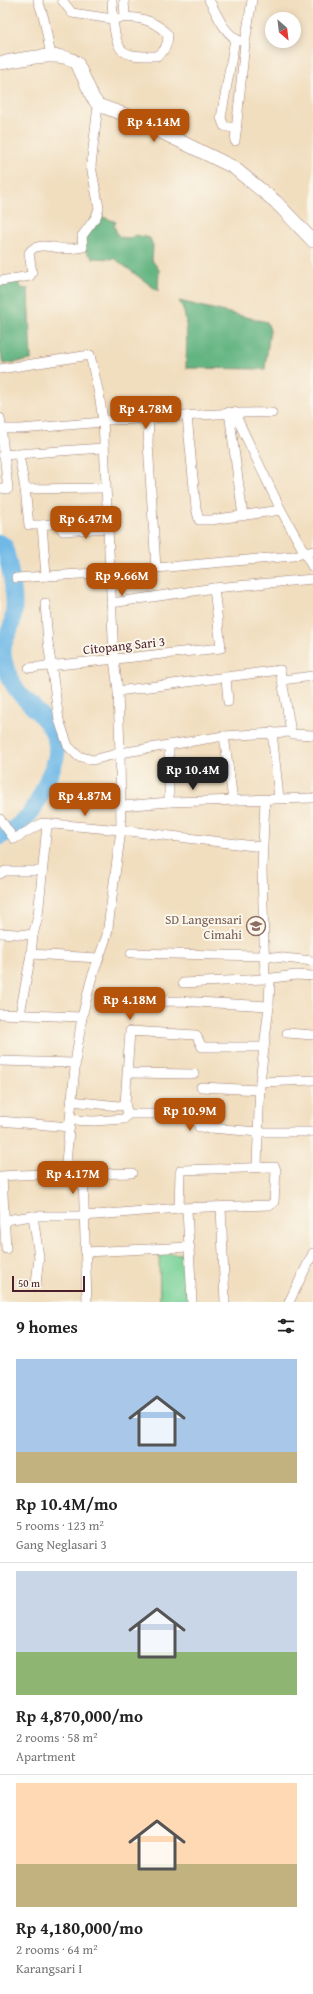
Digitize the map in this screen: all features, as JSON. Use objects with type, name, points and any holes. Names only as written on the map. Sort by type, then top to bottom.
[{"type":"main road","points":[[0,63],[51,56],[64,57],[77,63],[93,98],[98,105],[126,115],[233,167],[276,202],[313,241]]},
{"type":"street","points":[[38,0],[44,19],[51,56]]},
{"type":"street","points":[[62,0],[72,13],[113,19],[125,17],[144,19],[162,29],[168,35],[168,44],[161,55],[134,56],[124,53],[120,49],[115,38],[113,19],[112,0]]},
{"type":"street","points":[[124,0],[125,17]]},
{"type":"street","points":[[208,0],[226,30],[235,39],[245,43]]},
{"type":"street","points":[[235,142],[245,43],[252,0]]},
{"type":"street","points":[[235,39],[226,86],[222,122],[224,126],[237,129]]},
{"type":"street","points":[[226,86],[240,89]]},
{"type":"street","points":[[0,281],[30,276],[32,273],[29,253],[32,249],[39,246],[67,249],[83,247],[82,236],[96,217],[99,208],[91,166],[98,105]]},
{"type":"street","points":[[0,369],[90,355],[99,394],[103,421],[103,448],[114,659],[118,691],[122,806],[121,830],[107,935],[91,980],[82,1017],[75,1063],[65,1173]]},
{"type":"street","points":[[1,429],[21,429],[103,421],[149,420],[231,412],[272,413]]},
{"type":"street","points":[[231,412],[281,510],[309,552],[313,568]]},
{"type":"street","points":[[231,412],[243,516]]},
{"type":"street","points":[[187,416],[199,519],[211,520],[281,510]]},
{"type":"street","points":[[0,418],[8,489],[0,488]]},
{"type":"street","points":[[149,420],[148,443],[156,568]]},
{"type":"street","points":[[3,455],[103,448]]},
{"type":"street","points":[[19,455],[29,525],[58,523],[63,531],[108,528]]},
{"type":"street","points":[[25,489],[105,488]]},
{"type":"street","points":[[42,525],[46,576]]},
{"type":"street","points":[[16,578],[156,568],[309,552]]},
{"type":"street","points":[[111,603],[214,588],[313,579]]},
{"type":"street","name":"Citopang Sari 3","points":[[29,668],[221,648],[214,588]]},
{"type":"street","points":[[44,603],[59,720],[68,746],[78,756],[93,760],[120,753],[169,744],[224,736],[272,732],[291,732],[292,734],[313,735]]},
{"type":"street","points":[[118,691],[280,670],[291,732]]},
{"type":"street","points":[[282,680],[313,676]]},
{"type":"street","points":[[226,677],[228,702]]},
{"type":"street","points":[[272,732],[279,798]]},
{"type":"street","points":[[224,736],[233,800]]},
{"type":"street","points":[[169,744],[169,802]]},
{"type":"street","points":[[122,806],[169,802],[313,798]]},
{"type":"street","points":[[256,1166],[260,1086],[269,1006],[264,956],[262,847],[265,800]]},
{"type":"street","points":[[0,819],[14,839],[42,823],[46,825],[121,830],[262,847]]},
{"type":"street","points":[[20,1014],[31,954],[32,935],[38,916],[46,825]]},
{"type":"street","points":[[0,874],[5,871],[42,871]]},
{"type":"street","points":[[0,933],[32,935]]},
{"type":"street","points":[[131,953],[264,956],[313,961]]},
{"type":"street","points":[[31,954],[98,958]]},
{"type":"street","points":[[183,983],[267,979],[296,975],[313,976]]},
{"type":"street","points":[[142,1002],[179,1001],[269,1006]]},
{"type":"street","points":[[0,1014],[82,1017]]},
{"type":"street","points":[[128,1114],[125,1104],[130,1031],[196,1035],[202,1046],[264,1047]]},
{"type":"street","points":[[287,1034],[313,1035]]},
{"type":"street","points":[[0,1061],[75,1063]]},
{"type":"street","points":[[128,1073],[194,1074]]},
{"type":"street","points":[[201,1087],[260,1086],[313,1080]]},
{"type":"street","points":[[72,1100],[119,1106],[125,1104]]},
{"type":"street","points":[[128,1114],[197,1114],[199,1127],[258,1132],[313,1132]]},
{"type":"street","points":[[0,1121],[70,1123],[124,1119],[128,1114]]},
{"type":"street","points":[[5,1220],[34,1216],[84,1216],[183,1209],[273,1204],[276,1171],[274,1167],[256,1166],[181,1170],[183,1209],[190,1248],[192,1302]]},
{"type":"street","points":[[6,1249],[1,1176],[45,1173],[132,1173]]},
{"type":"street","points":[[83,1174],[87,1302]]},
{"type":"street","points":[[221,1207],[225,1302]]},
{"type":"street","points":[[34,1216],[39,1257],[36,1284]]},
{"type":"street","points":[[85,1252],[190,1248]]},
{"type":"street","points":[[290,1302],[313,1253]]},
{"type":"green space","points":[[95,214],[116,222],[114,226],[118,236],[129,239],[135,235],[150,238],[153,246],[152,260],[159,270],[158,291],[115,259],[93,258],[84,250],[83,232]]},
{"type":"green space","points":[[19,281],[21,288],[28,289],[31,360],[3,364],[0,349],[0,284]]},
{"type":"green space","points":[[179,301],[267,322],[270,330],[265,369],[186,368],[186,324],[185,315]]},
{"type":"green space","points":[[159,1253],[185,1254],[187,1302],[160,1302]]},
{"type":"waterway","points":[[0,543],[4,545],[14,594],[14,614],[3,648],[3,656],[9,676],[16,689],[50,727],[55,736],[57,746],[54,764],[38,801],[23,821],[0,837]]},
{"type":"place","name":"SD Langensari Cimahi","points":[[256,926]]}]
